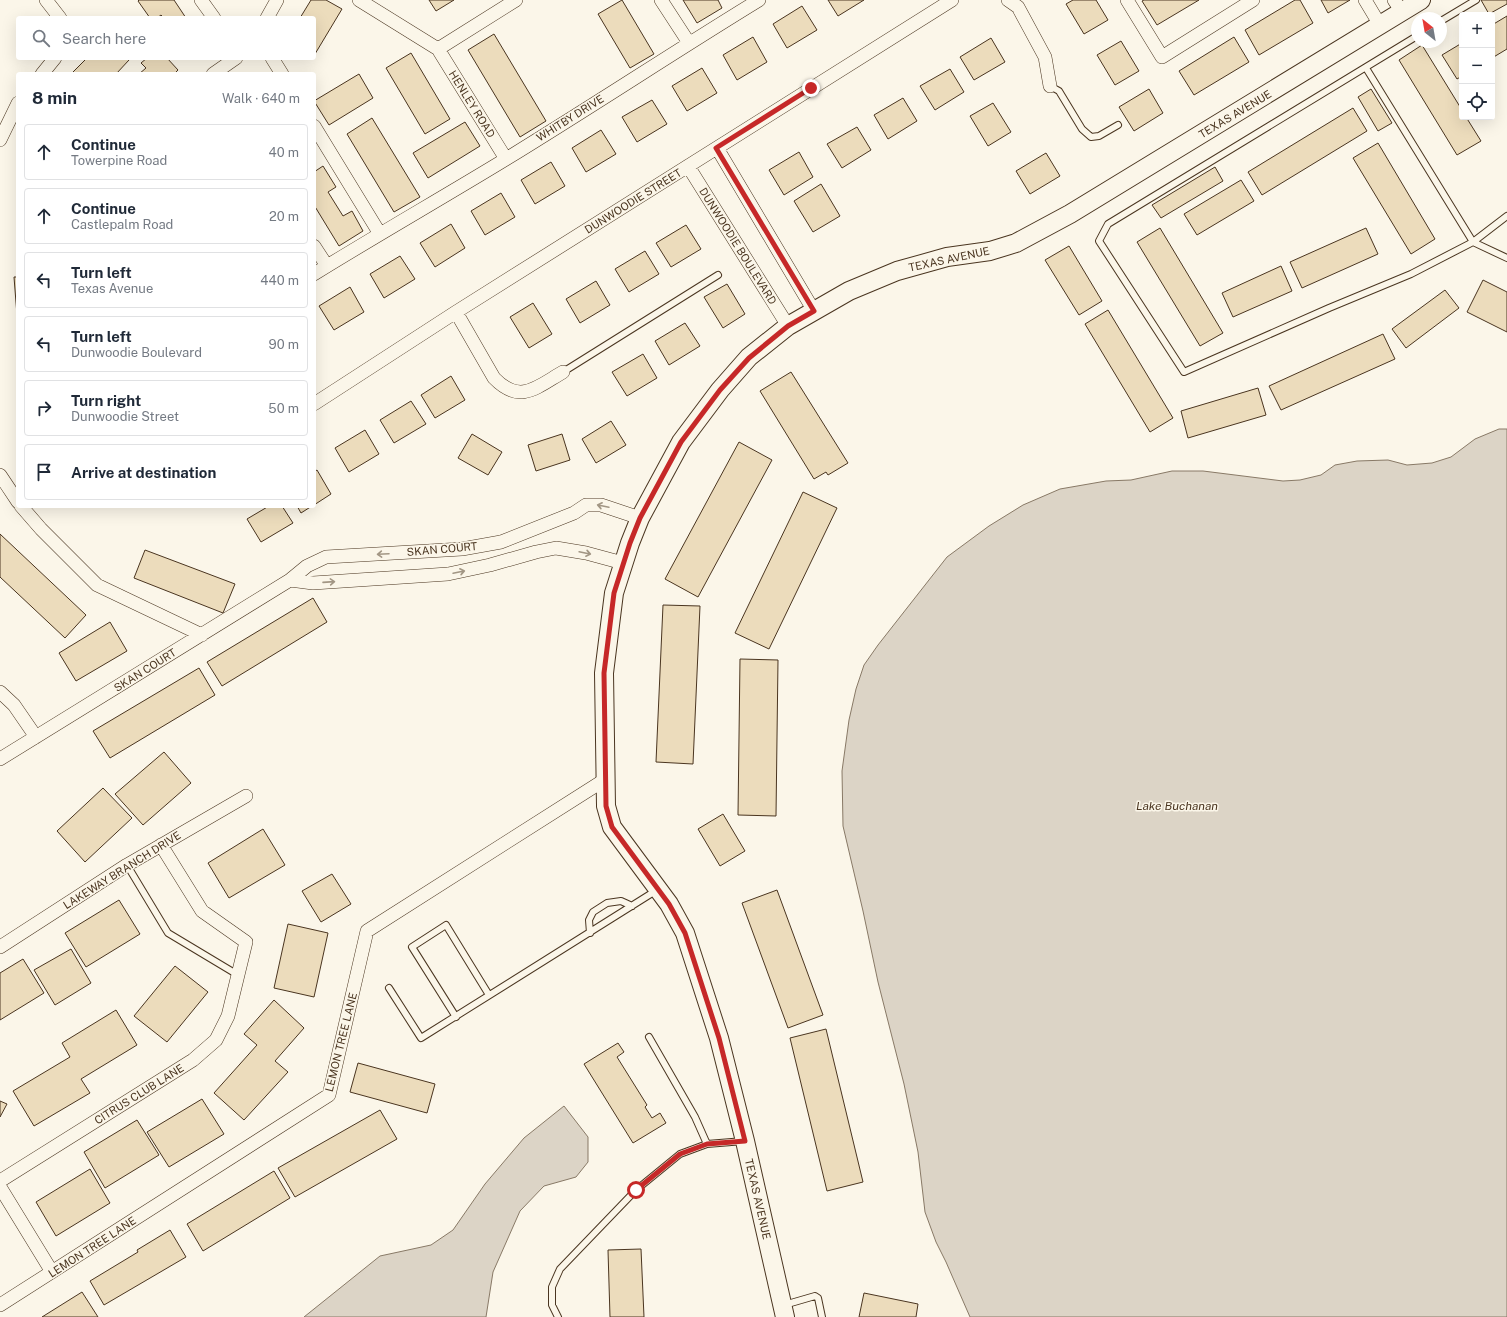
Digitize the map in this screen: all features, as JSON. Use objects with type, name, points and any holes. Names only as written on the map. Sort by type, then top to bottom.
[{"type":"street","points":[[46,0],[58,16]]},
{"type":"street","points":[[201,0],[213,16]]},
{"type":"street","points":[[268,16],[277,0]]},
{"type":"street","points":[[359,0],[438,49],[516,0]]},
{"type":"street","points":[[661,0],[689,43]]},
{"type":"street","name":"WHITBY DRIVE","points":[[316,273],[506,159],[759,0]]},
{"type":"street","name":"DUNWOODIE STREET","points":[[316,403],[456,312],[952,0]]},
{"type":"street","points":[[1008,0],[1018,7],[1045,57],[1050,86]]},
{"type":"street","points":[[1127,0],[1162,57],[1253,0]]},
{"type":"street","points":[[1365,0],[1380,25]]},
{"type":"street","name":"TEXAS AVENUE","points":[[783,1311],[745,1141],[719,1038],[685,933],[669,904],[612,827],[606,806],[604,673],[614,593],[630,543],[640,518],[681,442],[720,390],[749,358],[788,326],[849,291],[896,271],[946,257],[990,251],[1016,243],[1070,214],[1380,25],[1398,6],[1421,0]]},
{"type":"street","name":"HENLEY ROAD","points":[[438,49],[506,159]]},
{"type":"street","points":[[44,72],[53,60]]},
{"type":"street","points":[[216,72],[233,60]]},
{"type":"street","points":[[273,60],[281,72]]},
{"type":"street","points":[[0,140],[16,107]]},
{"type":"street","points":[[316,129],[380,234]]},
{"type":"street","points":[[716,148],[814,311]]},
{"type":"street","name":"DUNWOODIE BOULEVARD","points":[[688,166],[788,326]]},
{"type":"street","points":[[316,249],[327,266]]},
{"type":"street","points":[[456,312],[494,378],[502,386],[510,390],[530,391],[563,372]]},
{"type":"street","points":[[0,475],[16,499]]},
{"type":"street","name":"SKAN COURT","points":[[0,759],[290,580],[307,566],[326,557],[462,549],[501,542],[574,512],[586,505],[601,505],[640,518]]},
{"type":"street","points":[[22,508],[97,585],[202,635]]},
{"type":"street","name":"SKAN COURT","points":[[290,580],[313,583],[448,574],[556,548],[586,553],[624,563]]},
{"type":"street","points":[[0,692],[14,705],[36,737]]},
{"type":"street","name":"LEMON TREE LANE","points":[[0,1305],[329,1095],[367,931],[606,779]]},
{"type":"street","name":"LAKEWAY BRANCH DRIVE","points":[[0,947],[127,865],[246,796]]},
{"type":"street","name":"CITRUS CLUB LANE","points":[[0,1181],[192,1060],[216,1040],[228,1016],[246,942],[202,911],[160,845]]},
{"type":"street","points":[[0,1187],[52,1272]]},
{"type":"lane","points":[[1447,17],[1476,0]]},
{"type":"lane","points":[[1411,40],[1108,224],[1099,241],[1184,372],[1328,308],[1411,274],[1473,242],[1507,216]]},
{"type":"lane","points":[[1366,68],[1473,242],[1507,258]]},
{"type":"lane","points":[[1050,86],[1059,91],[1082,129],[1091,137],[1099,136],[1118,124]]},
{"type":"lane","points":[[563,372],[718,275]]},
{"type":"lane","points":[[127,865],[168,933],[238,975]]},
{"type":"lane","points":[[389,988],[421,1038],[658,889]]},
{"type":"lane","points":[[590,933],[589,920],[593,912],[607,903],[621,901],[632,906]]},
{"type":"lane","points":[[456,1016],[412,947],[446,926],[489,995]]},
{"type":"lane","points":[[649,1037],[695,1117],[707,1144]]},
{"type":"lane","points":[[558,1317],[552,1305],[552,1287],[560,1269],[636,1190],[680,1154],[707,1144],[745,1141]]},
{"type":"lane","points":[[783,1311],[815,1296],[818,1298],[822,1317]]},
{"type":"water","name":"Lake Buchanan","points":[[1499,429],[1507,429],[1507,1317],[970,1317],[936,1242],[925,1212],[918,1152],[904,1084],[878,982],[843,826],[842,771],[849,720],[856,689],[864,665],[947,557],[989,526],[1023,505],[1060,489],[1106,481],[1131,480],[1172,471],[1203,471],[1283,481],[1300,480],[1321,475],[1335,465],[1357,461],[1388,460],[1407,465],[1432,463],[1451,457],[1475,439]]},
{"type":"water","points":[[564,1106],[588,1137],[588,1162],[576,1177],[544,1186],[520,1211],[493,1272],[486,1317],[304,1317],[380,1256],[431,1245],[453,1230],[485,1184],[524,1138]]},
{"type":"building","points":[[174,0],[185,16],[149,16],[138,1]]},
{"type":"building","points":[[311,0],[326,0],[342,9],[316,52],[316,16],[301,16]]},
{"type":"building","points":[[429,0],[454,0],[436,11]]},
{"type":"building","points":[[622,0],[654,54],[630,68],[598,14]]},
{"type":"building","points":[[683,0],[718,0],[722,8],[697,23]]},
{"type":"building","points":[[828,0],[864,0],[838,16]]},
{"type":"building","points":[[1073,0],[1096,0],[1108,20],[1084,34],[1066,4]]},
{"type":"building","points":[[1199,0],[1157,25],[1142,1]]},
{"type":"building","points":[[1295,0],[1300,0],[1313,23],[1259,55],[1245,30]]},
{"type":"building","points":[[1321,0],[1350,0],[1328,13]]},
{"type":"building","points":[[1481,0],[1507,0],[1507,4],[1493,12],[1488,12]]},
{"type":"building","points":[[802,6],[817,30],[787,48],[773,24]]},
{"type":"building","points":[[1507,16],[1507,49],[1495,56],[1495,48],[1495,23]]},
{"type":"building","points":[[494,34],[546,121],[520,137],[468,50]]},
{"type":"building","points":[[753,37],[767,62],[737,80],[723,55]]},
{"type":"building","points":[[1234,37],[1249,62],[1194,95],[1179,71]]},
{"type":"building","points":[[991,38],[1005,62],[974,80],[960,57]]},
{"type":"building","points":[[1121,41],[1139,71],[1115,85],[1097,55]]},
{"type":"building","points":[[1459,45],[1459,78],[1457,79],[1442,55]]},
{"type":"building","points":[[1417,48],[1424,48],[1459,105],[1459,120],[1468,120],[1481,141],[1457,155],[1399,60]]},
{"type":"building","points":[[411,53],[450,119],[425,134],[386,68]]},
{"type":"building","points":[[85,60],[129,60],[118,72],[73,72]]},
{"type":"building","points":[[145,60],[169,60],[178,70],[176,72],[141,72],[146,68],[141,63]]},
{"type":"building","points":[[702,68],[717,93],[687,111],[672,86]]},
{"type":"building","points":[[950,69],[964,92],[935,110],[920,86]]},
{"type":"building","points":[[359,74],[373,98],[329,125],[316,104],[316,100]]},
{"type":"building","points":[[1149,89],[1163,113],[1134,131],[1119,107]]},
{"type":"building","points":[[1371,89],[1392,123],[1378,131],[1358,97]]},
{"type":"building","points":[[903,98],[917,121],[888,139],[874,115]]},
{"type":"building","points":[[652,100],[667,124],[637,142],[622,117]]},
{"type":"building","points":[[993,103],[1011,132],[988,146],[970,116]]},
{"type":"building","points":[[1353,108],[1367,131],[1262,195],[1248,172]]},
{"type":"building","points":[[372,118],[420,197],[394,212],[347,134]]},
{"type":"building","points":[[465,122],[480,146],[428,178],[413,153]]},
{"type":"building","points":[[857,127],[871,150],[842,168],[827,144]]},
{"type":"building","points":[[601,130],[616,154],[586,172],[572,148]]},
{"type":"building","points":[[1378,143],[1435,239],[1411,254],[1353,158]]},
{"type":"building","points":[[799,152],[813,177],[784,195],[769,170]]},
{"type":"building","points":[[1046,153],[1060,176],[1030,194],[1016,171]]},
{"type":"building","points":[[551,162],[565,186],[535,204],[521,180]]},
{"type":"building","points":[[323,166],[336,187],[328,192],[343,216],[352,211],[363,231],[339,246],[316,208],[316,171]]},
{"type":"building","points":[[1215,167],[1223,181],[1161,218],[1152,205]]},
{"type":"building","points":[[1241,180],[1254,201],[1197,235],[1184,214]]},
{"type":"building","points":[[821,184],[840,216],[813,232],[794,201]]},
{"type":"building","points":[[501,193],[515,217],[485,235],[471,211]]},
{"type":"building","points":[[451,224],[465,248],[435,267],[420,243]]},
{"type":"building","points":[[686,225],[701,249],[671,267],[656,243]]},
{"type":"building","points":[[1160,228],[1223,333],[1200,346],[1137,242]]},
{"type":"building","points":[[1366,228],[1378,254],[1302,288],[1290,262]]},
{"type":"building","points":[[1069,246],[1102,301],[1079,315],[1045,260]]},
{"type":"building","points":[[645,251],[659,274],[629,292],[615,269]]},
{"type":"building","points":[[400,256],[415,279],[384,298],[370,274]]},
{"type":"building","points":[[1281,266],[1292,291],[1233,317],[1222,293]]},
{"type":"building","points":[[14,277],[16,277],[16,302]]},
{"type":"building","points":[[1483,280],[1507,292],[1507,332],[1467,312]]},
{"type":"building","points":[[596,281],[610,305],[580,323],[566,299]]},
{"type":"building","points":[[727,284],[745,314],[723,328],[704,297]]},
{"type":"building","points":[[350,287],[364,312],[334,330],[319,306]]},
{"type":"building","points":[[1445,290],[1459,308],[1406,348],[1392,329]]},
{"type":"building","points":[[533,303],[552,334],[529,348],[510,317]]},
{"type":"building","points":[[1108,310],[1173,418],[1150,432],[1085,324]]},
{"type":"building","points":[[685,323],[700,346],[669,365],[655,341]]},
{"type":"building","points":[[1383,334],[1395,359],[1281,410],[1269,386]]},
{"type":"building","points":[[643,354],[657,378],[627,396],[612,372]]},
{"type":"building","points":[[791,372],[848,463],[828,475],[826,472],[814,479],[760,391]]},
{"type":"building","points":[[451,376],[465,400],[435,418],[421,395]]},
{"type":"building","points":[[1258,388],[1266,415],[1188,438],[1181,411]]},
{"type":"building","points":[[411,401],[426,424],[394,443],[380,420]]},
{"type":"building","points":[[611,421],[626,445],[596,463],[582,439]]},
{"type":"building","points":[[365,430],[379,454],[349,472],[335,448]]},
{"type":"building","points":[[472,434],[502,452],[488,475],[458,458]]},
{"type":"building","points":[[562,434],[570,460],[536,471],[528,445]]},
{"type":"building","points":[[739,442],[772,460],[698,597],[665,579]]},
{"type":"building","points":[[317,470],[331,494],[316,504]]},
{"type":"building","points":[[803,492],[837,508],[769,649],[735,633]]},
{"type":"building","points":[[266,508],[283,508],[293,523],[261,542],[247,519]]},
{"type":"building","points":[[298,508],[309,508],[301,513]]},
{"type":"building","points":[[0,534],[86,615],[65,638],[0,577]]},
{"type":"building","points":[[145,550],[235,584],[223,613],[134,578]]},
{"type":"building","points":[[313,598],[327,622],[222,686],[207,662]]},
{"type":"building","points":[[663,605],[700,606],[693,764],[656,762]]},
{"type":"building","points":[[110,622],[127,651],[76,681],[59,653]]},
{"type":"building","points":[[740,659],[778,660],[776,816],[738,815]]},
{"type":"building","points":[[199,668],[215,695],[110,758],[93,731]]},
{"type":"building","points":[[164,752],[191,783],[143,825],[115,794]]},
{"type":"building","points":[[103,788],[132,818],[85,862],[57,831]]},
{"type":"building","points":[[723,814],[745,851],[720,866],[698,829]]},
{"type":"building","points":[[263,829],[285,865],[229,898],[208,863]]},
{"type":"building","points":[[332,874],[351,904],[321,922],[302,891]]},
{"type":"building","points":[[777,890],[823,1015],[788,1028],[742,903]]},
{"type":"building","points":[[119,900],[140,934],[86,967],[65,933]]},
{"type":"building","points":[[288,924],[328,933],[314,997],[274,988]]},
{"type":"building","points":[[71,949],[91,983],[55,1005],[34,970]]},
{"type":"building","points":[[23,959],[44,993],[0,1020],[0,973]]},
{"type":"building","points":[[175,966],[208,992],[167,1042],[134,1016]]},
{"type":"building","points":[[274,1000],[304,1028],[275,1061],[288,1072],[244,1120],[214,1093],[257,1045],[244,1034]]},
{"type":"building","points":[[116,1010],[137,1045],[81,1079],[90,1093],[34,1126],[13,1091],[70,1057],[62,1043]]},
{"type":"building","points":[[826,1029],[863,1182],[827,1191],[790,1038]]},
{"type":"building","points":[[618,1043],[624,1052],[617,1057],[647,1105],[645,1107],[652,1118],[660,1113],[666,1123],[633,1143],[584,1064]]},
{"type":"building","points":[[358,1063],[435,1084],[427,1113],[350,1092]]},
{"type":"building","points":[[202,1099],[224,1134],[169,1167],[147,1132]]},
{"type":"building","points":[[0,1101],[7,1104],[0,1117]]},
{"type":"building","points":[[380,1110],[397,1139],[295,1197],[278,1168]]},
{"type":"building","points":[[137,1120],[159,1155],[105,1188],[84,1152]]},
{"type":"building","points":[[90,1169],[110,1203],[56,1236],[36,1202]]},
{"type":"building","points":[[274,1171],[290,1198],[203,1251],[187,1224]]},
{"type":"building","points":[[170,1230],[186,1257],[104,1305],[90,1281],[138,1252],[137,1250]]},
{"type":"building","points":[[641,1249],[644,1317],[610,1317],[608,1250]]},
{"type":"building","points":[[82,1292],[98,1317],[42,1317]]},
{"type":"building","points":[[864,1293],[918,1304],[916,1317],[859,1317]]},
{"type":"route","points":[[636,1190],[680,1154],[707,1144],[745,1141],[719,1038],[685,933],[669,904],[612,827],[606,806],[604,673],[614,593],[630,543],[640,518],[681,442],[720,390],[749,358],[788,326],[814,311],[716,148],[811,88]]}]
